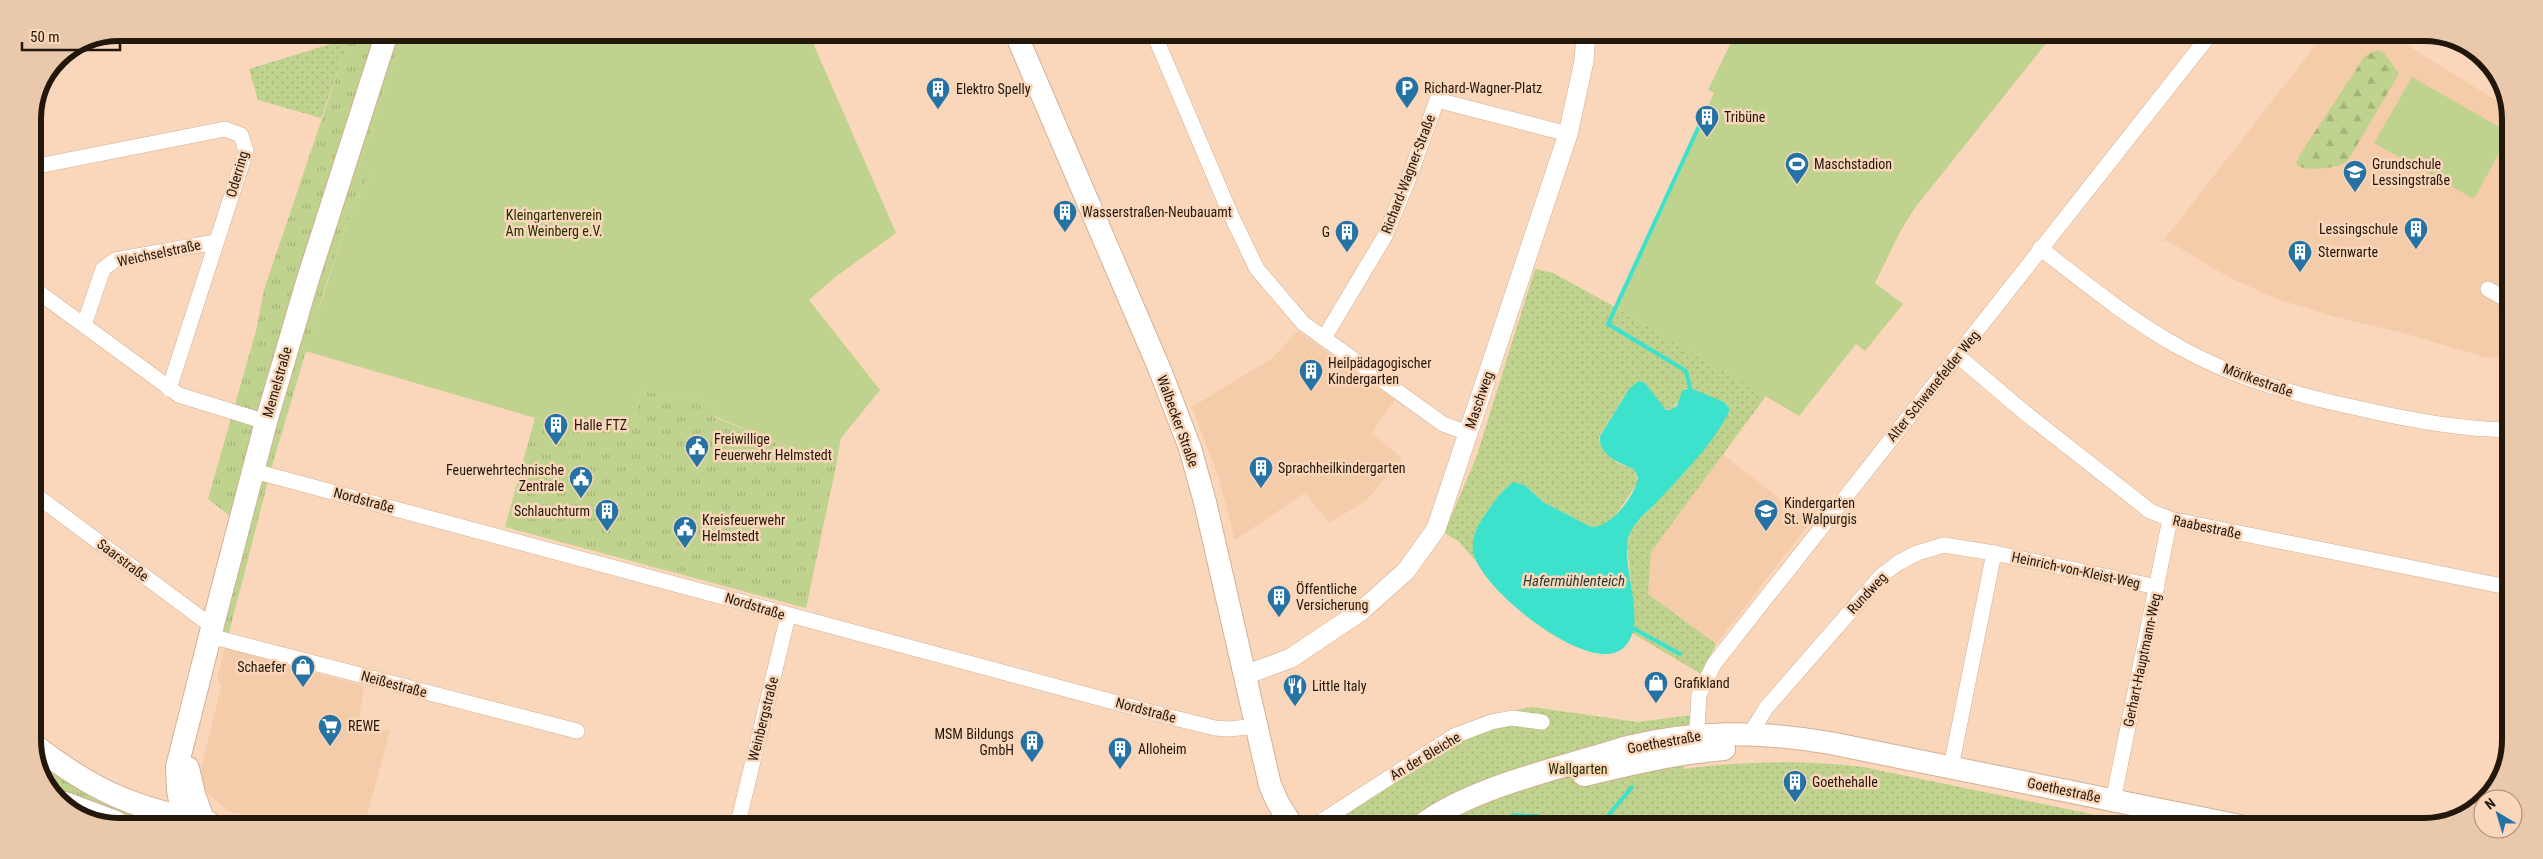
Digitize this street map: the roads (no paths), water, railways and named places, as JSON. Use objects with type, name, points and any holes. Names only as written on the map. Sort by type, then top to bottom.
[{"type":"main road","name":"Memelstraße","points":[[194,818],[178,790],[178,767],[185,736],[266,422],[307,282],[384,41]]},
{"type":"main road","name":"Walbecker Straße","points":[[1019,41],[1160,370],[1190,448],[1205,502],[1270,785],[1287,818]]},
{"type":"main road","name":"Goethestraße","points":[[1457,818],[1480,806],[1526,791],[1633,763],[1696,743],[1751,733],[1830,743],[2199,818]]},
{"type":"main road","name":"Memelstraße","points":[[185,736],[188,773],[196,818]]},
{"type":"main road","name":"Goethestraße","points":[[1432,818],[1468,800],[1528,778],[1646,742],[1830,743]]},
{"type":"main road","points":[[42,751],[84,781],[130,803],[185,818]]},
{"type":"main road","points":[[130,803],[147,800],[162,793],[178,767]]},
{"type":"street","points":[[1157,41],[1230,214],[1257,269],[1303,323],[1442,424],[1468,433]]},
{"type":"street","name":"Maschweg","points":[[1245,675],[1277,665],[1314,644],[1367,606],[1406,571],[1436,529],[1568,134],[1584,61],[1586,41]]},
{"type":"street","name":"Alter Schwanefelder Weg","points":[[1696,743],[1698,695],[1714,664],[2204,41]]},
{"type":"street","name":"Richard-Wagner-Straße","points":[[1324,338],[1385,236],[1437,100],[1568,134]]},
{"type":"street","name":"Oderring","points":[[41,166],[225,130],[237,132],[244,139],[246,151],[169,389]]},
{"type":"street","name":"Weichselstraße","points":[[84,325],[103,269],[115,260],[216,242]]},
{"type":"street","name":"Mörikestraße","points":[[2040,248],[2157,334],[2202,359],[2255,381],[2292,393],[2398,418],[2502,429]]},
{"type":"street","points":[[2488,289],[2502,297]]},
{"type":"street","points":[[41,294],[169,389],[188,400],[266,422]]},
{"type":"street","name":"Raabestraße","points":[[1958,356],[2024,412],[2150,511],[2170,519],[2502,586]]},
{"type":"street","name":"Nordstraße","points":[[254,471],[753,604],[788,616],[1214,728],[1229,729],[1257,726]]},
{"type":"street","name":"Saarstraße","points":[[41,499],[212,632]]},
{"type":"street","name":"Gerhart-Hauptmann-Weg","points":[[2113,801],[2170,519]]},
{"type":"street","name":"Rundweg","points":[[1751,733],[1766,708],[1882,575],[1917,553],[1944,545],[1994,553]]},
{"type":"street","points":[[1950,767],[1994,553]]},
{"type":"street","name":"Heinrich-von-Kleist-Weg","points":[[1994,553],[2157,587]]},
{"type":"street","name":"Weinbergstraße","points":[[739,818],[788,616]]},
{"type":"street","name":"Neißestraße","points":[[212,632],[577,731]]},
{"type":"street","name":"An der Bleiche","points":[[1327,818],[1454,736],[1491,722],[1505,719],[1527,719],[1542,722]]},
{"type":"water","name":"Hafermühlenteich","points":[[1639,381],[1645,383],[1666,410],[1677,406],[1682,391],[1690,388],[1724,402],[1730,409],[1708,445],[1631,531],[1627,549],[1633,595],[1634,626],[1630,639],[1622,649],[1606,654],[1586,650],[1562,640],[1537,624],[1514,605],[1494,586],[1479,567],[1473,551],[1473,539],[1479,523],[1500,494],[1514,482],[1526,486],[1543,502],[1591,527],[1599,526],[1614,517],[1627,502],[1638,478],[1634,469],[1616,461],[1606,453],[1600,443],[1600,436],[1629,389]]},
{"type":"water","points":[[1515,813],[1538,814],[1548,818],[1498,818]]},
{"type":"waterway","points":[[1690,388],[1686,371],[1608,324],[1705,113]]},
{"type":"waterway","points":[[1629,626],[1680,654]]},
{"type":"waterway","points":[[1607,817],[1632,787]]},
{"type":"place","name":"Richard-Wagner-Platz","points":[[1407,109]]},
{"type":"place","name":"Elektro Spelly","points":[[938,110]]},
{"type":"place","name":"Tribüne","points":[[1707,138]]},
{"type":"place","name":"Maschstadion","points":[[1797,185]]},
{"type":"place","name":"Grundschule Lessingstraße","points":[[2355,193]]},
{"type":"place","name":"Wasserstraßen-Neubauamt","points":[[1065,233]]},
{"type":"place","name":"Lessingschule","points":[[2416,250]]},
{"type":"place","name":"G","points":[[1347,253]]},
{"type":"place","name":"Sternwarte","points":[[2300,273]]},
{"type":"place","name":"Heilpädagogischer Kindergarten","points":[[1311,392]]},
{"type":"place","name":"Halle FTZ","points":[[556,446]]},
{"type":"place","name":"Freiwillige Feuerwehr Helmstedt","points":[[697,468]]},
{"type":"place","name":"Sprachheilkindergarten","points":[[1261,489]]},
{"type":"place","name":"Feuerwehrtechnische Zentrale","points":[[581,499]]},
{"type":"place","name":"Schlauchturm","points":[[607,532]]},
{"type":"place","name":"Kindergarten St. Walpurgis","points":[[1766,532]]},
{"type":"place","name":"Kreisfeuerwehr Helmstedt","points":[[685,549]]},
{"type":"place","name":"Öffentliche Versicherung","points":[[1279,618]]},
{"type":"place","name":"Schaefer","points":[[303,688]]},
{"type":"place","name":"Grafikland","points":[[1656,704]]},
{"type":"place","name":"Little Italy","points":[[1295,707]]},
{"type":"place","name":"REWE","points":[[330,747]]},
{"type":"place","name":"MSM Bildungs GmbH","points":[[1032,763]]},
{"type":"place","name":"Alloheim","points":[[1120,770]]},
{"type":"place","name":"Goethehalle","points":[[1795,803]]},
{"type":"park label","name":"Kleingartenverein Am Weinberg e.V.","points":[[554,224]]},
{"type":"park label","name":"Wallgarten","points":[[1578,769]]}]
